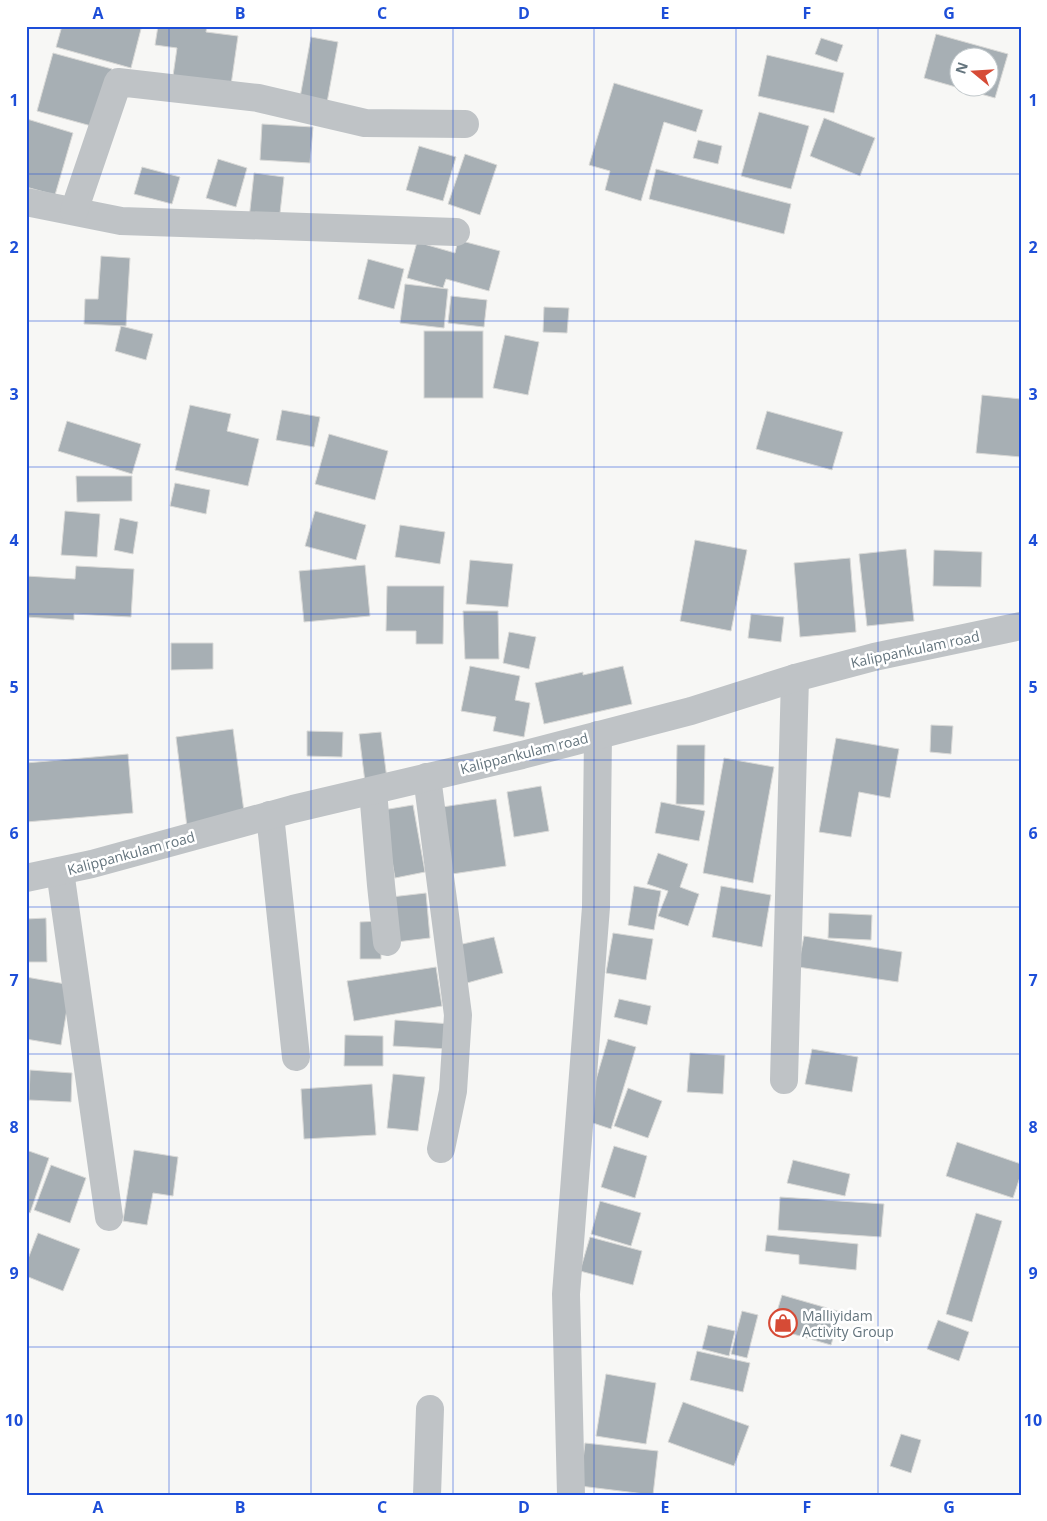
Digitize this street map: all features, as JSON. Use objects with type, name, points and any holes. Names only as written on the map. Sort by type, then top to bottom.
[{"type":"street","points":[[74,211],[118,82],[258,98],[365,123],[465,124]]},
{"type":"street","points":[[26,202],[121,221],[456,232]]},
{"type":"street","name":"Kalippankulam road","points":[[26,878],[92,864],[270,815],[522,755],[691,711],[795,678],[874,657],[1021,626]]},
{"type":"street","points":[[784,1080],[795,678]]},
{"type":"street","points":[[571,1495],[566,1294],[596,907],[598,735]]},
{"type":"street","points":[[427,777],[458,1015],[453,1091],[441,1150]]},
{"type":"street","points":[[373,791],[387,942]]},
{"type":"street","points":[[270,815],[296,1056]]},
{"type":"street","points":[[60,871],[109,1217]]},
{"type":"street","points":[[427,1495],[430,1409]]},
{"type":"building","points":[[62,26],[133,26],[141,29],[131,68],[56,47]]},
{"type":"building","points":[[158,26],[207,26],[206,32],[238,36],[230,92],[172,83],[177,48],[155,45]]},
{"type":"building","points":[[936,34],[986,48],[950,48],[950,85],[924,78]]},
{"type":"building","points":[[311,37],[338,42],[326,108],[299,103]]},
{"type":"building","points":[[821,38],[843,45],[837,62],[815,54]]},
{"type":"building","points":[[1000,52],[1008,54],[1000,81]]},
{"type":"building","points":[[53,53],[112,69],[95,127],[37,111]]},
{"type":"building","points":[[767,55],[844,73],[834,113],[758,96]]},
{"type":"building","points":[[614,83],[703,110],[696,132],[664,122],[641,201],[605,190],[610,171],[589,165]]},
{"type":"building","points":[[759,112],[809,126],[791,189],[741,176]]},
{"type":"building","points":[[824,118],[875,138],[860,176],[810,156]]},
{"type":"building","points":[[27,119],[73,133],[55,195],[26,187]]},
{"type":"building","points":[[262,124],[313,127],[310,163],[260,160]]},
{"type":"building","points":[[698,140],[722,146],[718,164],[693,158]]},
{"type":"building","points":[[419,146],[456,157],[443,201],[406,190]]},
{"type":"building","points":[[465,154],[497,165],[480,215],[448,204]]},
{"type":"building","points":[[218,159],[247,168],[236,207],[206,198]]},
{"type":"building","points":[[142,167],[180,177],[172,204],[134,194]]},
{"type":"building","points":[[656,169],[791,204],[784,234],[649,199]]},
{"type":"building","points":[[254,173],[284,177],[279,222],[249,219]]},
{"type":"building","points":[[458,240],[500,251],[489,291],[446,279],[443,288],[407,278],[417,242],[455,253]]},
{"type":"building","points":[[101,256],[130,258],[126,326],[84,324],[85,299],[98,299]]},
{"type":"building","points":[[368,259],[404,269],[394,309],[358,299]]},
{"type":"building","points":[[405,284],[448,289],[444,328],[400,323]]},
{"type":"building","points":[[451,296],[487,300],[484,327],[448,323]]},
{"type":"building","points":[[544,307],[569,308],[567,333],[543,332]]},
{"type":"building","points":[[121,326],[153,334],[146,360],[115,351]]},
{"type":"building","points":[[424,331],[483,331],[483,398],[424,398]]},
{"type":"building","points":[[505,335],[539,342],[528,395],[493,388]]},
{"type":"building","points":[[982,395],[1021,399],[1021,457],[976,453]]},
{"type":"building","points":[[190,405],[231,414],[227,431],[259,439],[248,486],[175,470]]},
{"type":"building","points":[[282,410],[320,417],[314,447],[276,440]]},
{"type":"building","points":[[767,411],[843,432],[832,470],[756,449]]},
{"type":"building","points":[[67,421],[141,444],[132,474],[58,451]]},
{"type":"building","points":[[329,434],[388,451],[375,500],[315,484]]},
{"type":"building","points":[[76,476],[132,476],[132,501],[77,502]]},
{"type":"building","points":[[175,483],[210,490],[206,514],[170,506]]},
{"type":"building","points":[[65,511],[100,514],[97,557],[61,555]]},
{"type":"building","points":[[315,511],[366,525],[356,560],[305,546]]},
{"type":"building","points":[[120,518],[138,522],[133,554],[114,550]]},
{"type":"building","points":[[400,525],[445,532],[440,564],[395,557]]},
{"type":"building","points":[[695,540],[747,550],[731,631],[680,621]]},
{"type":"building","points":[[906,549],[914,621],[867,626],[859,554]]},
{"type":"building","points":[[934,550],[982,552],[981,587],[933,586]]},
{"type":"building","points":[[850,558],[856,632],[800,637],[794,563]]},
{"type":"building","points":[[470,560],[513,564],[508,607],[466,604]]},
{"type":"building","points":[[365,565],[370,616],[304,622],[299,571]]},
{"type":"building","points":[[76,566],[134,569],[131,617],[74,614],[74,620],[26,617],[26,576],[75,579]]},
{"type":"building","points":[[387,586],[444,586],[443,644],[416,644],[416,631],[386,631]]},
{"type":"building","points":[[463,611],[498,611],[499,659],[465,659]]},
{"type":"building","points":[[751,614],[784,617],[781,642],[748,638]]},
{"type":"building","points":[[509,632],[536,637],[529,669],[503,663]]},
{"type":"building","points":[[171,643],[213,643],[213,669],[171,670]]},
{"type":"building","points":[[470,666],[520,676],[515,700],[530,703],[524,737],[493,731],[496,717],[461,711]]},
{"type":"building","points":[[623,666],[632,704],[544,724],[535,683],[583,672],[583,675]]},
{"type":"building","points":[[931,725],[953,726],[951,754],[930,752]]},
{"type":"building","points":[[233,729],[245,819],[187,827],[176,737]]},
{"type":"building","points":[[307,731],[343,732],[342,757],[307,756]]},
{"type":"building","points":[[381,732],[387,779],[365,782],[359,734]]},
{"type":"building","points":[[836,738],[899,749],[890,798],[859,792],[851,837],[819,832]]},
{"type":"building","points":[[677,745],[705,745],[704,805],[676,804]]},
{"type":"building","points":[[128,754],[133,813],[26,822],[26,763]]},
{"type":"building","points":[[724,758],[774,767],[753,883],[703,873]]},
{"type":"building","points":[[541,786],[549,831],[514,837],[507,792]]},
{"type":"building","points":[[496,799],[506,866],[452,874],[442,807]]},
{"type":"building","points":[[661,802],[705,811],[699,841],[655,833]]},
{"type":"building","points":[[413,805],[425,872],[395,878],[383,810]]},
{"type":"building","points":[[658,853],[688,864],[680,887],[699,894],[688,926],[658,916],[668,891],[647,884]]},
{"type":"building","points":[[634,886],[661,891],[654,930],[628,925]]},
{"type":"building","points":[[721,886],[771,895],[762,947],[712,937]]},
{"type":"building","points":[[426,893],[430,938],[396,942],[391,897]]},
{"type":"building","points":[[829,913],[872,915],[871,940],[828,938]]},
{"type":"building","points":[[46,918],[47,962],[26,962],[26,919]]},
{"type":"building","points":[[381,921],[381,959],[360,959],[360,922]]},
{"type":"building","points":[[613,933],[653,939],[646,980],[606,973]]},
{"type":"building","points":[[804,936],[902,952],[898,982],[798,967]]},
{"type":"building","points":[[494,937],[503,973],[467,983],[458,945]]},
{"type":"building","points":[[436,967],[442,1006],[354,1021],[347,981]]},
{"type":"building","points":[[26,977],[71,985],[61,1045],[26,1039]]},
{"type":"building","points":[[619,999],[651,1006],[647,1025],[614,1017]]},
{"type":"building","points":[[395,1020],[451,1024],[449,1049],[393,1046]]},
{"type":"building","points":[[345,1035],[383,1036],[383,1066],[344,1066]]},
{"type":"building","points":[[608,1039],[636,1047],[611,1129],[584,1120]]},
{"type":"building","points":[[812,1049],[858,1057],[852,1092],[805,1084]]},
{"type":"building","points":[[690,1053],[725,1055],[723,1094],[687,1092]]},
{"type":"building","points":[[30,1070],[72,1073],[71,1102],[29,1100]]},
{"type":"building","points":[[393,1074],[425,1077],[418,1131],[387,1128]]},
{"type":"building","points":[[372,1084],[376,1135],[304,1139],[301,1089]]},
{"type":"building","points":[[628,1088],[662,1101],[648,1138],[614,1126]]},
{"type":"building","points":[[957,1142],[1021,1164],[1021,1174],[1013,1198],[946,1176]]},
{"type":"building","points":[[614,1146],[647,1156],[635,1198],[601,1187]]},
{"type":"building","points":[[26,1150],[49,1158],[30,1213],[26,1211]]},
{"type":"building","points":[[134,1150],[178,1157],[173,1196],[153,1193],[147,1225],[123,1221]]},
{"type":"building","points":[[793,1160],[850,1174],[845,1196],[787,1183]]},
{"type":"building","points":[[51,1165],[86,1178],[70,1223],[34,1210]]},
{"type":"building","points":[[780,1197],[884,1204],[881,1237],[778,1230]]},
{"type":"building","points":[[600,1201],[641,1213],[631,1246],[591,1234]]},
{"type":"building","points":[[976,1213],[1002,1221],[972,1322],[946,1314]]},
{"type":"building","points":[[38,1233],[80,1249],[63,1291],[26,1276],[26,1264]]},
{"type":"building","points":[[767,1235],[858,1244],[856,1270],[799,1264],[799,1255],[765,1251]]},
{"type":"building","points":[[590,1237],[642,1251],[633,1285],[580,1271]]},
{"type":"building","points":[[782,1295],[841,1312],[831,1345],[772,1328]]},
{"type":"building","points":[[742,1311],[758,1315],[747,1358],[731,1354]]},
{"type":"building","points":[[938,1320],[969,1332],[959,1361],[927,1349]]},
{"type":"building","points":[[708,1325],[735,1331],[729,1356],[702,1349]]},
{"type":"building","points":[[697,1351],[750,1363],[743,1392],[690,1380]]},
{"type":"building","points":[[606,1374],[656,1383],[646,1444],[596,1436]]},
{"type":"building","points":[[683,1402],[749,1426],[734,1466],[668,1442]]},
{"type":"building","points":[[901,1434],[921,1440],[911,1473],[890,1466]]},
{"type":"building","points":[[585,1443],[658,1451],[653,1495],[580,1486]]},
{"type":"place","name":"Malliyidam Activity Group","points":[[783,1323]]}]
